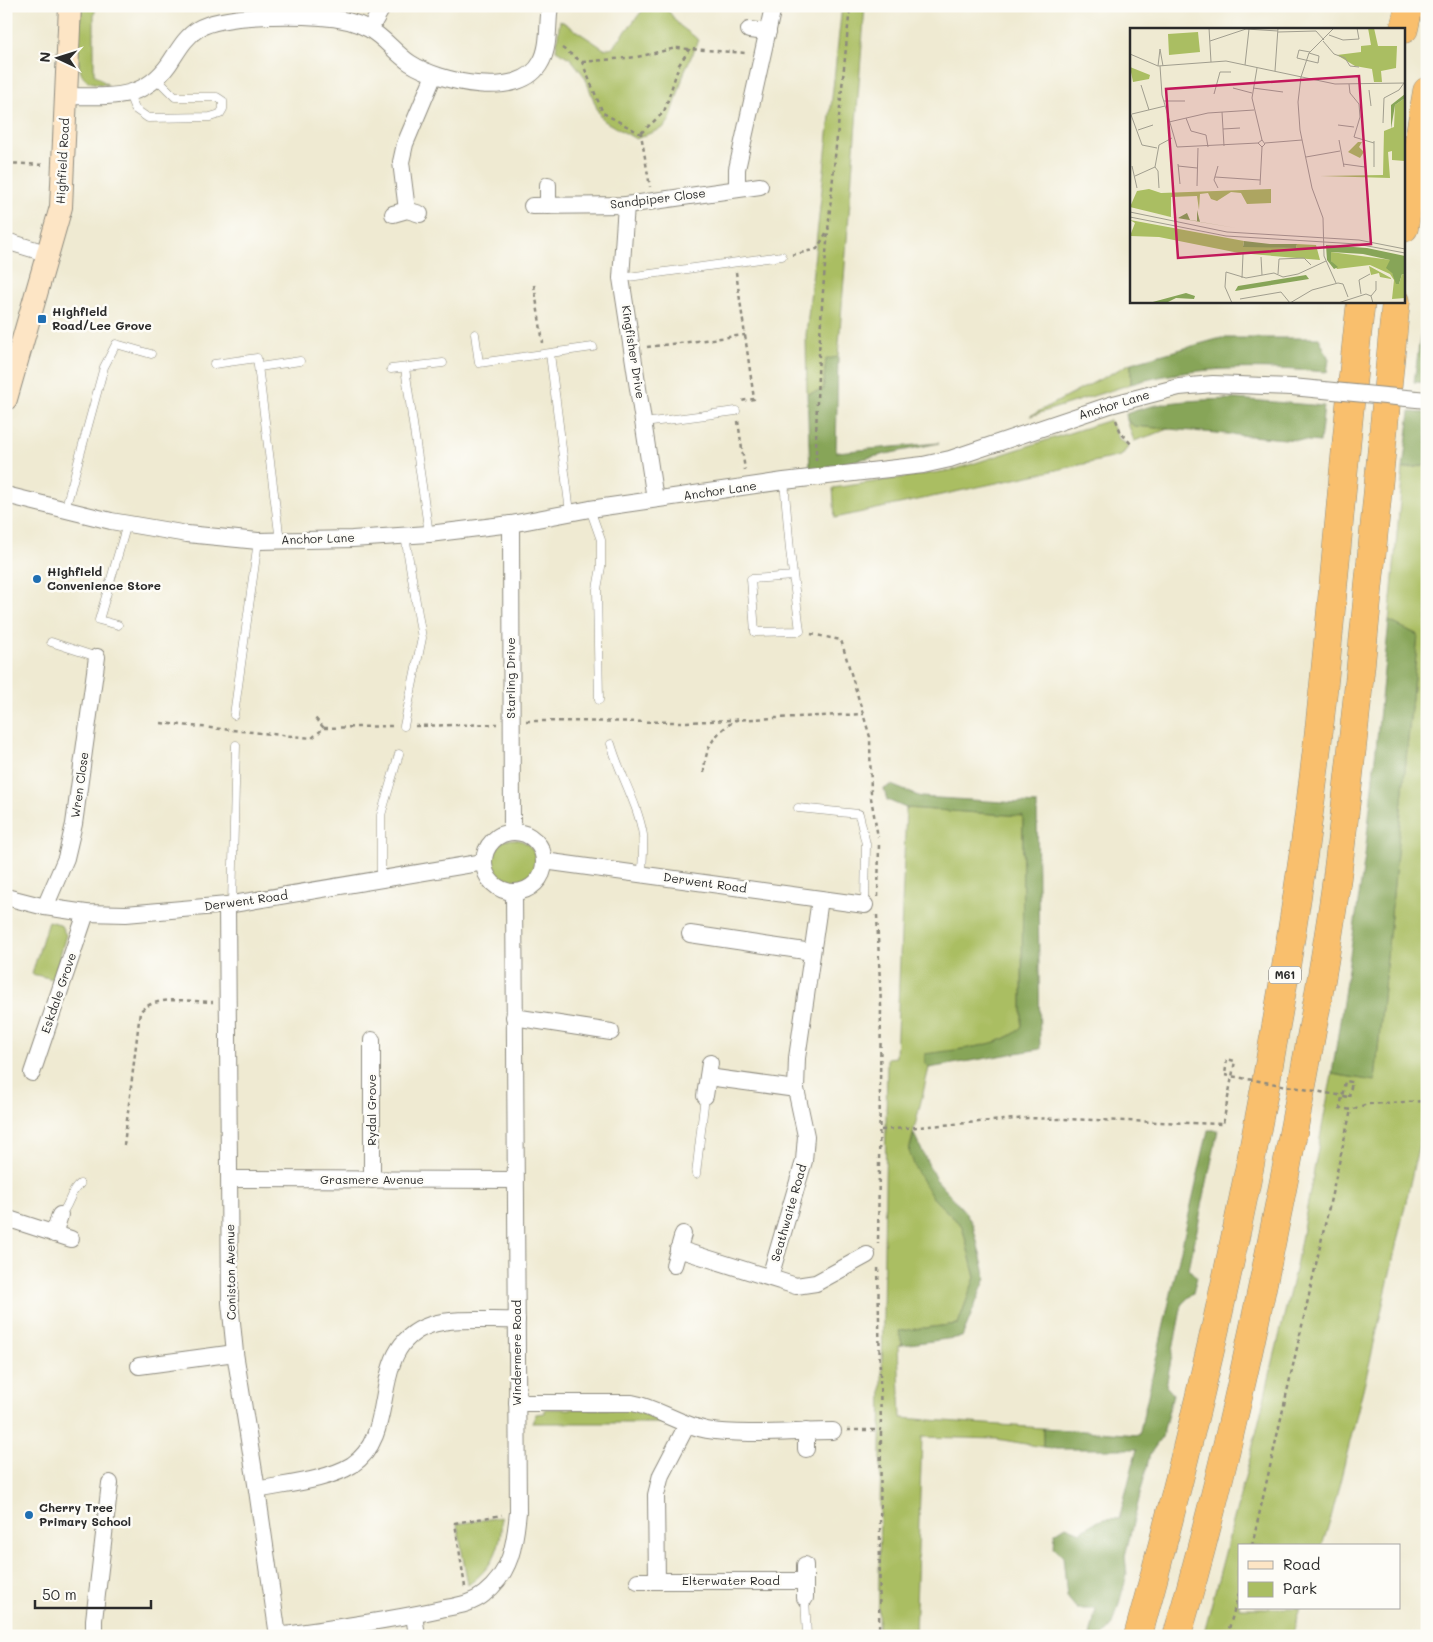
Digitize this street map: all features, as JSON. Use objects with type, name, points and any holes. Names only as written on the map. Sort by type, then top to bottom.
[{"type":"highway","points":[[1404,28],[1408,6]]},
{"type":"highway","points":[[1406,216],[1427,91]]},
{"type":"highway","name":"M61","points":[[1138,1636],[1214,1344],[1242,1213],[1287,964],[1324,690],[1361,302]]},
{"type":"highway","name":"M61","points":[[1177,1636],[1246,1362],[1278,1210],[1320,981],[1336,881],[1356,720],[1396,302]]},
{"type":"street","name":"Highfield Road","points":[[6,398],[61,207],[70,6]]},
{"type":"street","points":[[370,29],[383,6]]},
{"type":"street","points":[[66,96],[119,96],[144,88],[169,64],[179,47],[198,29],[243,12],[319,17],[352,22],[370,29],[410,63],[434,75],[460,82],[515,83],[527,78],[536,70],[546,50],[550,6]]},
{"type":"street","points":[[737,188],[737,169],[764,55],[773,6]]},
{"type":"street","points":[[749,30],[768,32]]},
{"type":"street","points":[[406,213],[401,162],[405,144],[434,75]]},
{"type":"street","name":"Sandpiper Close","points":[[548,185],[540,206],[626,205],[760,186]]},
{"type":"street","name":"Kingfisher Drive","points":[[626,205],[621,278],[655,499]]},
{"type":"street","points":[[6,241],[49,254]]},
{"type":"street","name":"Anchor Lane","points":[[6,495],[127,524],[187,534],[258,541],[404,536],[511,524],[570,512],[784,481],[923,465],[950,459],[1110,406],[1179,387],[1244,384],[1427,400]]},
{"type":"street","name":"Starling Drive","points":[[511,524],[512,832]]},
{"type":"street","name":"Wren Close","points":[[45,907],[66,858],[74,824],[97,657]]},
{"type":"street","points":[[512,832],[530,836],[542,851],[544,861],[538,879],[532,886],[514,892],[496,886],[486,871],[484,862],[489,845],[503,834],[512,832]]},
{"type":"street","name":"Derwent Road","points":[[544,861],[871,907]]},
{"type":"street","name":"Derwent Road","points":[[6,897],[45,907],[86,913],[126,914],[229,905],[484,862]]},
{"type":"street","name":"Windermere Road","points":[[278,1636],[414,1615],[468,1603],[483,1595],[506,1569],[513,1553],[518,1512],[514,892]]},
{"type":"street","name":"Seathwaite Road","points":[[770,1277],[804,1161],[806,1136],[796,1089],[797,1058],[820,899]]},
{"type":"street","name":"Coniston Avenue","points":[[229,905],[230,1302],[234,1353],[257,1490],[278,1636]]},
{"type":"street","name":"Eskdale Grove","points":[[32,1073],[86,913]]},
{"type":"street","points":[[690,934],[761,937],[812,952]]},
{"type":"street","points":[[514,1017],[611,1033]]},
{"type":"street","name":"Rydal Grove","points":[[372,1040],[372,1180]]},
{"type":"street","points":[[705,1096],[709,1070],[796,1089]]},
{"type":"street","name":"Grasmere Avenue","points":[[230,1179],[515,1180]]},
{"type":"street","points":[[54,1234],[60,1214]]},
{"type":"street","points":[[6,1218],[71,1240]]},
{"type":"street","name":"Seathwaite Road","points":[[679,1249],[796,1286],[806,1286],[849,1272],[874,1256]]},
{"type":"street","points":[[257,1490],[336,1473],[353,1464],[365,1454],[375,1438],[387,1376],[393,1358],[402,1344],[415,1333],[429,1325],[444,1322],[517,1320]]},
{"type":"street","points":[[139,1366],[234,1353]]},
{"type":"street","points":[[517,1403],[632,1403],[644,1405],[687,1425],[724,1432],[833,1430]]},
{"type":"street","points":[[657,1581],[656,1495],[658,1484],[687,1425]]},
{"type":"street","points":[[806,1431],[806,1449]]},
{"type":"street","points":[[94,1636],[94,1620],[110,1483]]},
{"type":"street","name":"Elterwater Road","points":[[638,1581],[805,1573],[805,1598]]},
{"type":"street","points":[[414,1615],[417,1636]]},
{"type":"lane","points":[[129,94],[135,109],[148,118],[210,117],[220,114],[223,110],[223,101],[217,97],[175,97],[156,78]]},
{"type":"lane","points":[[621,278],[782,256]]},
{"type":"lane","points":[[474,334],[479,364],[593,347]]},
{"type":"lane","points":[[65,510],[104,367],[116,344],[151,354]]},
{"type":"lane","points":[[547,354],[570,512]]},
{"type":"lane","points":[[214,364],[257,358],[280,541]]},
{"type":"lane","points":[[259,367],[300,361]]},
{"type":"lane","points":[[391,369],[443,363]]},
{"type":"lane","points":[[405,368],[429,534]]},
{"type":"lane","points":[[644,423],[736,411]]},
{"type":"lane","points":[[784,481],[800,631],[755,632],[751,579],[793,576]]},
{"type":"lane","points":[[590,509],[601,540],[601,567],[597,589],[599,700]]},
{"type":"lane","points":[[118,625],[99,620],[127,524]]},
{"type":"lane","points":[[404,536],[422,638],[404,726]]},
{"type":"lane","points":[[234,715],[258,541]]},
{"type":"lane","points":[[51,642],[97,657]]},
{"type":"lane","points":[[611,744],[618,768],[639,818],[643,837],[642,874]]},
{"type":"lane","points":[[229,905],[236,745]]},
{"type":"lane","points":[[381,880],[382,808],[399,754]]},
{"type":"lane","points":[[798,808],[859,814],[866,844],[871,907]]},
{"type":"lane","points":[[696,1174],[705,1096]]},
{"type":"lane","points":[[60,1214],[66,1210],[73,1191],[80,1184]]},
{"type":"lane","points":[[805,1598],[806,1636]]},
{"type":"path","points":[[816,478],[817,425],[829,227],[850,6]]},
{"type":"path","points":[[547,39],[575,55],[582,62],[604,113],[641,134]]},
{"type":"path","points":[[582,62],[637,57],[676,48],[764,55]]},
{"type":"path","points":[[641,134],[664,112],[680,65],[690,48]]},
{"type":"path","points":[[641,134],[653,201]]},
{"type":"path","points":[[6,162],[64,166]]},
{"type":"path","points":[[782,256],[817,249],[829,227]]},
{"type":"path","points":[[734,263],[754,399],[735,401],[747,487]]},
{"type":"path","points":[[534,285],[547,354]]},
{"type":"path","points":[[632,349],[745,335]]},
{"type":"path","points":[[1110,406],[1121,434],[1131,444]]},
{"type":"path","points":[[800,631],[841,640],[870,737],[871,798],[880,850],[871,907],[881,1006],[881,1130],[874,1256],[881,1430],[879,1636]]},
{"type":"path","points":[[161,723],[312,738],[324,728],[512,722],[687,722],[740,718],[864,714]]},
{"type":"path","points":[[313,716],[324,728]]},
{"type":"path","points":[[704,773],[704,758],[708,746],[724,727],[740,718]]},
{"type":"path","points":[[124,1145],[140,1012],[145,1006],[155,1002],[228,1002]]},
{"type":"path","points":[[881,1130],[1028,1118],[1223,1124],[1235,1060],[1228,1059],[1225,1075],[1349,1097],[1352,1082],[1345,1081],[1340,1108],[1351,1110],[1367,1104],[1425,1101],[1427,1091]]},
{"type":"path","points":[[1252,1544],[1351,1110]]},
{"type":"path","points":[[833,1430],[881,1430]]},
{"type":"path","points":[[468,1603],[455,1523],[518,1512]]},
{"type":"path","points":[[1227,1636],[1238,1597]]},
{"type":"green space","points":[[81,6],[96,6],[94,16],[94,74],[108,85],[90,82],[81,74],[78,45]]},
{"type":"green space","points":[[646,6],[667,9],[679,25],[699,40],[685,70],[670,120],[663,128],[636,139],[604,121],[599,114],[585,77],[571,59],[556,50],[560,20],[604,49],[613,47]]},
{"type":"green space","points":[[842,6],[865,6],[838,357],[826,360],[823,391],[807,394],[806,335]]},
{"type":"green space","points":[[1427,287],[1427,383],[1414,382]]},
{"type":"green space","points":[[1221,338],[1319,338],[1329,359],[1327,372],[1228,369],[1180,373],[1131,384],[1131,363]]},
{"type":"green space","points":[[838,357],[836,452],[939,443],[810,470],[807,394],[823,390],[826,359]]},
{"type":"green space","points":[[1131,363],[1131,384],[1030,416]]},
{"type":"green space","points":[[1236,399],[1324,406],[1320,442],[1134,426],[1127,420],[1126,414],[1166,403]]},
{"type":"green space","points":[[1410,412],[1427,413],[1427,465],[1403,469]]},
{"type":"green space","points":[[1110,420],[1119,439],[1129,446],[1121,456],[835,518],[833,488],[953,470]]},
{"type":"green space","points":[[1127,420],[1134,426],[1169,429],[1134,441]]},
{"type":"green space","points":[[1427,465],[1427,1104],[1425,1117],[1372,1353],[1332,1514],[1323,1544],[1238,1544],[1238,1610],[1300,1610],[1292,1636],[1203,1636],[1250,1458],[1296,1266],[1332,1074],[1375,1081],[1418,635],[1389,621],[1403,469]]},
{"type":"green space","points":[[1389,621],[1418,635],[1375,1081],[1332,1074],[1365,856]]},
{"type":"green space","points":[[891,785],[921,797],[1037,804],[1040,1049],[929,1068],[925,1064],[925,1054],[992,1043],[1015,1033],[1022,1026],[1023,816],[906,808],[887,800],[884,789]]},
{"type":"green space","points":[[906,808],[1023,816],[1022,1026],[1015,1033],[992,1043],[925,1055],[925,1064],[929,1068],[909,1151],[932,1197],[962,1226],[975,1278],[958,1324],[900,1331],[902,1345],[898,1346],[901,1418],[1043,1428],[1043,1447],[997,1439],[922,1437],[915,1636],[878,1636],[887,1058],[896,1057]]},
{"type":"green space","points":[[508,839],[518,839],[532,849],[536,862],[532,875],[526,881],[518,885],[508,885],[494,875],[490,867],[490,857],[500,843]]},
{"type":"green space","points":[[48,921],[60,924],[66,935],[53,979],[32,974]]},
{"type":"green space","points":[[1208,1130],[1218,1130],[1189,1268],[1197,1277],[1193,1293],[1182,1304],[1166,1386],[1173,1394],[1162,1437],[1150,1454],[1125,1556],[1127,1575],[1113,1625],[1103,1636],[1090,1636],[1096,1609],[1077,1609],[1067,1597],[1063,1556],[1054,1548],[1055,1533],[1066,1526],[1081,1532],[1098,1521],[1119,1519],[1137,1449],[1056,1449],[1043,1447],[1043,1428],[1139,1435]]},
{"type":"green space","points":[[914,1134],[935,1178],[966,1213],[973,1225],[986,1278],[962,1337],[902,1345],[899,1331],[958,1324],[975,1277],[962,1226],[932,1197],[916,1170],[909,1151]]},
{"type":"green space","points":[[545,1409],[632,1409],[665,1423],[532,1423],[536,1414],[545,1413]]},
{"type":"green space","points":[[501,1517],[500,1538],[494,1556],[484,1571],[468,1585],[457,1524]]},
{"type":"place","name":"Highfield Road/Lee Grove","points":[[42,319]]},
{"type":"place","name":"Highfield Convenience Store","points":[[37,579]]},
{"type":"place","name":"Cherry Tree Primary School","points":[[29,1515]]}]
